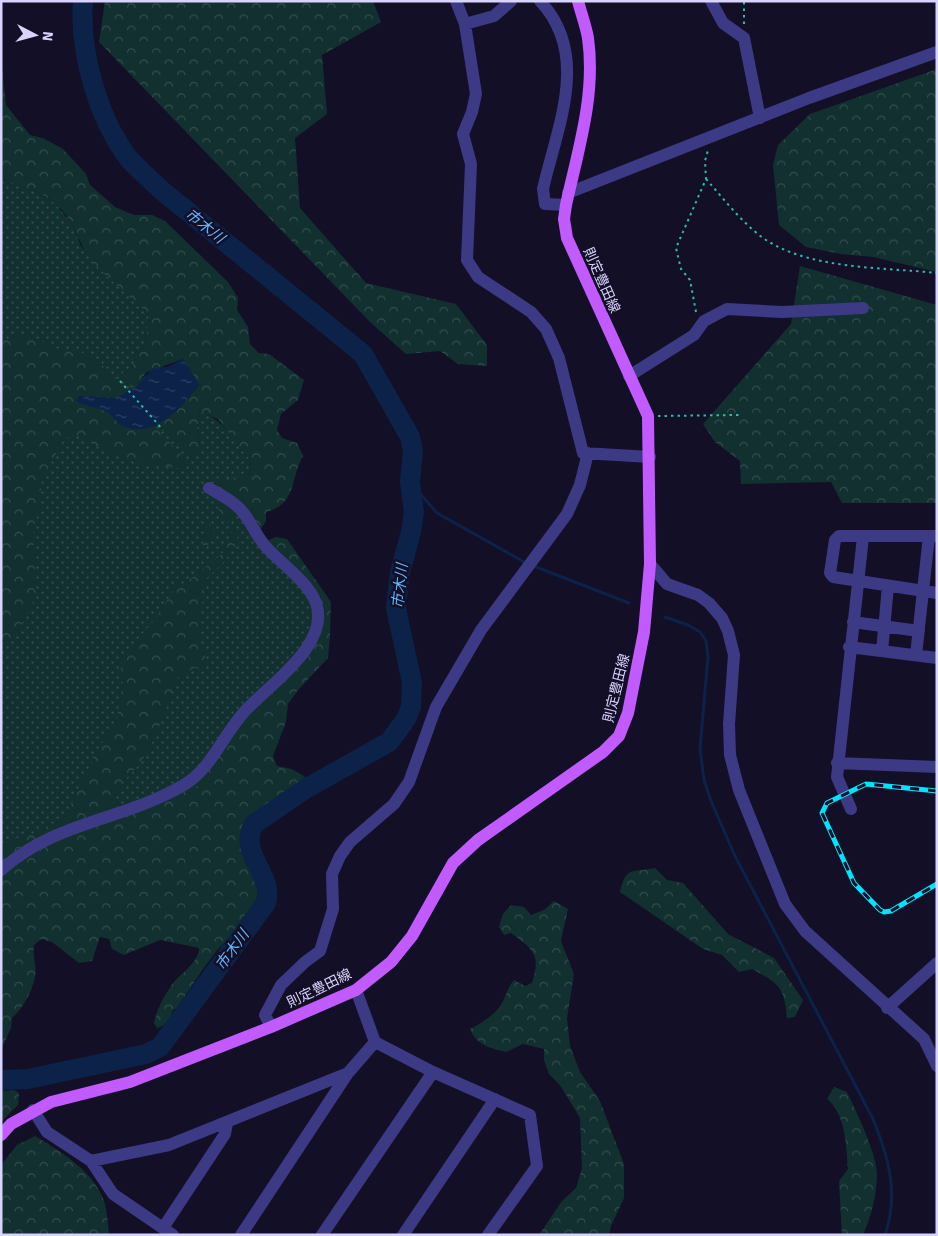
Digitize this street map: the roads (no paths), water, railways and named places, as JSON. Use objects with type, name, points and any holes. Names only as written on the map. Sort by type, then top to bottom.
[{"type":"main road","name":"則定豊田線","points":[[1,1135],[11,1124],[33,1110],[51,1102],[130,1082],[272,1027],[356,990],[391,962],[412,936],[453,864],[478,840],[603,752],[619,736],[628,713],[644,632],[650,564],[648,416],[567,238],[564,219],[567,199],[586,120],[589,96],[588,38],[578,1]]},
{"type":"street","points":[[456,1],[465,24],[476,94],[472,112],[463,134],[471,164],[467,260],[478,277],[531,312],[546,329],[559,358],[583,452],[650,457]]},
{"type":"street","points":[[465,24],[494,16],[511,1]]},
{"type":"street","points":[[540,1],[552,14],[561,32],[567,54],[568,72],[567,91],[543,189],[545,204],[567,199],[809,98],[937,52]]},
{"type":"street","points":[[711,1],[723,23],[744,38],[760,118]]},
{"type":"street","points":[[629,376],[694,335],[704,321],[727,309],[782,312],[863,308]]},
{"type":"street","points":[[272,1027],[265,1016],[281,985],[305,962],[320,951],[333,909],[332,874],[340,856],[350,842],[394,804],[409,782],[436,707],[462,660],[567,514],[580,485],[588,453]]},
{"type":"street","points":[[1,870],[52,835],[164,795],[194,778],[204,768],[244,712],[308,648],[317,628],[316,602],[300,581],[260,541],[245,515],[237,506],[209,488]]},
{"type":"street","points":[[916,655],[923,591],[933,536],[839,536],[835,540],[830,573],[833,577],[856,582],[923,591],[937,592]]},
{"type":"street","points":[[851,809],[836,777],[856,582],[863,537]]},
{"type":"street","points":[[650,564],[667,584],[698,595],[709,603],[722,618],[728,631],[734,655],[728,724],[730,755],[739,790],[785,904],[805,931],[887,1008],[912,1027],[924,1040],[937,1066]]},
{"type":"street","points":[[882,651],[888,586]]},
{"type":"street","points":[[853,622],[919,631]]},
{"type":"street","points":[[849,647],[937,658]]},
{"type":"street","points":[[837,762],[937,767]]},
{"type":"street","points":[[887,1008],[937,963]]},
{"type":"street","points":[[356,990],[375,1042],[433,1072],[530,1115],[537,1166],[488,1235]]},
{"type":"street","points":[[241,1235],[348,1073],[375,1042]]},
{"type":"street","points":[[322,1235],[433,1072]]},
{"type":"street","points":[[91,1161],[168,1146],[348,1073]]},
{"type":"street","points":[[403,1235],[495,1099]]},
{"type":"street","points":[[33,1110],[47,1132],[91,1161],[113,1194],[168,1231],[225,1134],[227,1123]]},
{"type":"water","points":[[183,359],[199,384],[185,402],[167,419],[146,429],[123,426],[105,411],[76,401],[79,396],[116,398],[136,387],[152,369],[167,367]]},
{"type":"waterway","name":"市木川","points":[[1,1080],[28,1079],[146,1054],[160,1047],[266,903],[266,883],[250,845],[250,835],[254,824],[307,788],[389,742],[406,719],[411,707],[412,683],[396,608],[400,572],[411,532],[414,512],[410,482],[413,451],[410,437],[363,354],[160,189],[129,159],[108,124],[93,84],[84,41],[83,1]]},
{"type":"waterway","points":[[410,482],[437,513],[526,563]]},
{"type":"waterway","points":[[531,565],[629,603]]},
{"type":"waterway","points":[[665,617],[688,625],[700,632],[706,641],[708,657],[700,749],[704,780],[735,856],[873,1119],[888,1162],[892,1191],[889,1220],[885,1235]]},
{"type":"railway","points":[[937,791],[866,784],[827,803],[822,813],[854,883],[880,910],[884,912],[891,911],[937,884]]}]
